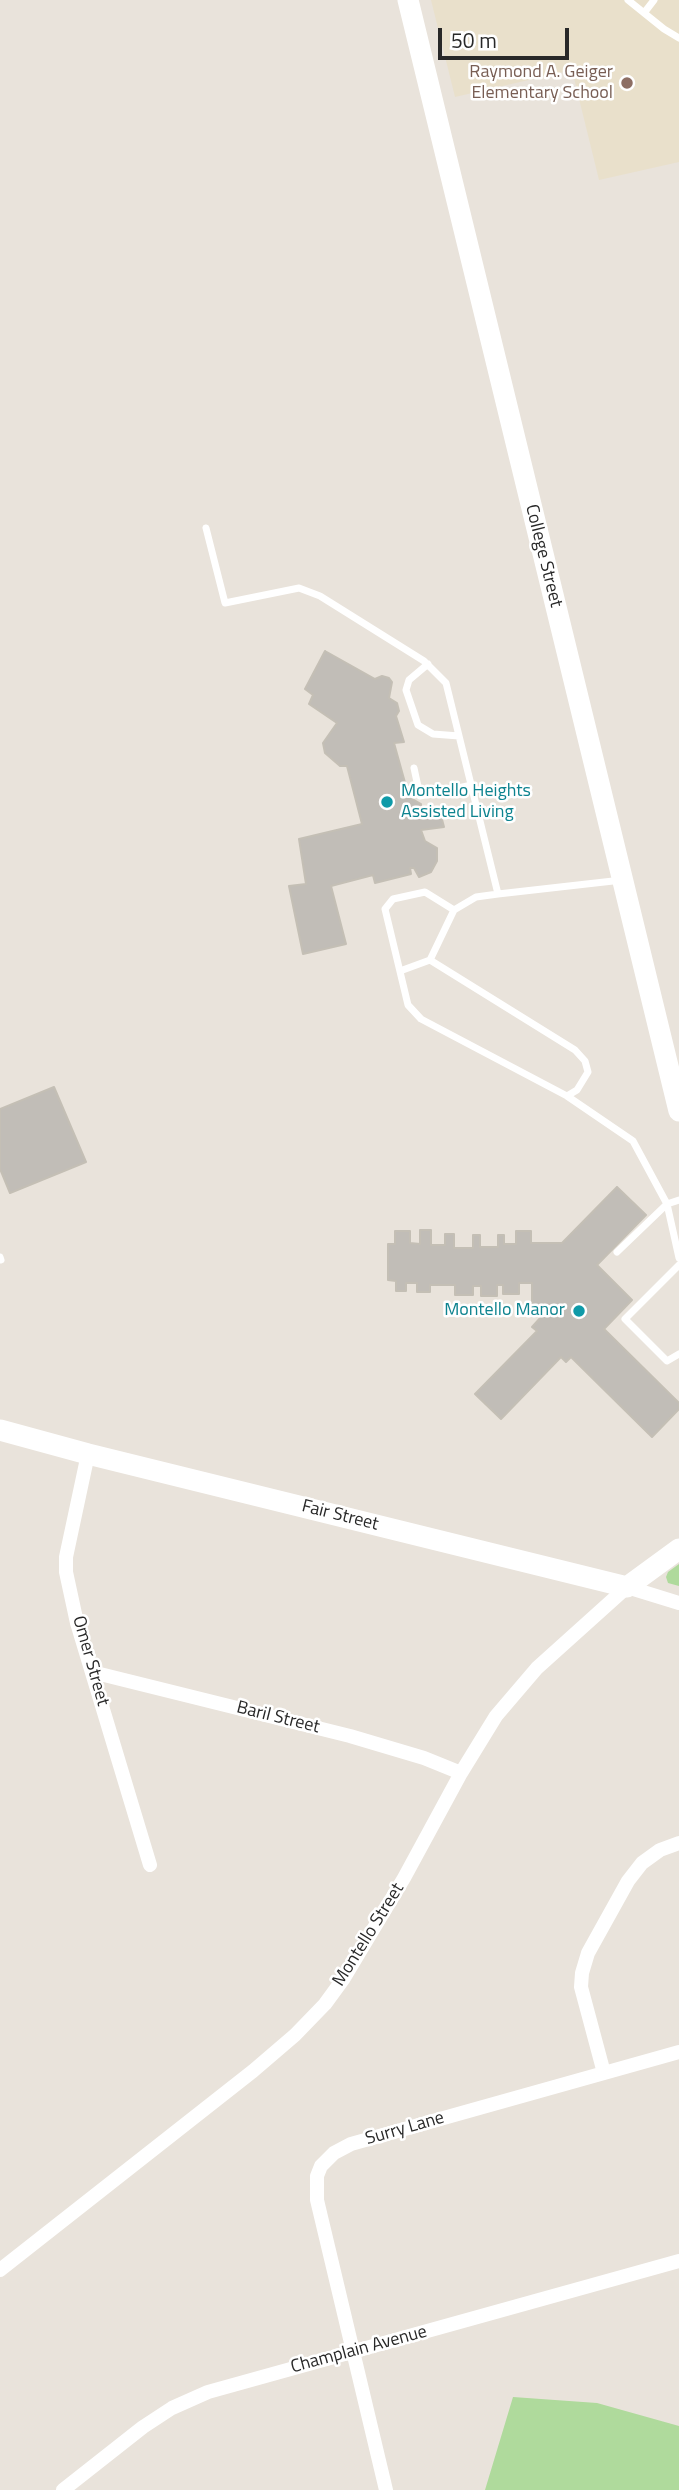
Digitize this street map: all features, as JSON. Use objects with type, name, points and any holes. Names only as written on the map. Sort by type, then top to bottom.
[{"type":"street","name":"College Street","points":[[408,0],[679,1111]]},
{"type":"street","name":"Fair Street","points":[[0,1430],[626,1587],[679,1603]]},
{"type":"street","name":"Omer Street","points":[[88,1454],[66,1565],[77,1623],[150,1865]]},
{"type":"street","name":"Montello Street","points":[[0,2270],[253,2071],[295,2035],[325,2004],[344,1978],[404,1878],[461,1773],[496,1716],[537,1668],[626,1587],[679,1549]]},
{"type":"street","name":"Baril Street","points":[[92,1672],[349,1736],[424,1758],[461,1773]]},
{"type":"street","points":[[604,2073],[581,1987],[582,1973],[589,1953],[628,1881],[642,1863],[660,1850],[679,1843]]},
{"type":"street","name":"Surry Lane","points":[[386,2490],[317,2200],[317,2176],[321,2166],[334,2153],[351,2144],[679,2052]]},
{"type":"street","name":"Champlain Avenue","points":[[63,2490],[143,2427],[192,2398],[679,2261]]},
{"type":"lane","points":[[628,0],[679,38]]},
{"type":"lane","points":[[644,13],[654,0]]},
{"type":"lane","points":[[206,528],[225,603],[299,588],[320,596],[428,664],[446,683],[498,894]]},
{"type":"lane","points":[[428,664],[409,680],[406,690],[418,725],[433,734],[459,736]]},
{"type":"lane","points":[[414,768],[420,796],[472,786]]},
{"type":"lane","points":[[400,971],[430,960],[454,910],[476,897],[622,880]]},
{"type":"lane","points":[[454,910],[425,892],[393,899],[385,909],[408,1005],[421,1018],[567,1096],[633,1141],[667,1204],[679,1258]]},
{"type":"lane","points":[[430,960],[575,1050],[585,1061],[588,1072],[577,1090],[567,1096]]},
{"type":"lane","points":[[617,1252],[667,1204],[679,1200]]},
{"type":"lane","points":[[679,1265],[625,1319],[667,1362],[679,1354]]},
{"type":"shaded area","name":"Raymond A. Geiger Elementary School","points":[[431,0],[679,0],[679,162],[599,180],[572,70],[455,97]]},
{"type":"green space","points":[[679,1564],[679,1586],[668,1583],[666,1577],[668,1572]]},
{"type":"green space","points":[[513,2397],[597,2403],[679,2426],[679,2490],[485,2490]]},
{"type":"building","name":"Montello Heights Assisted Living","points":[[325,651],[375,679],[382,676],[392,682],[389,698],[397,703],[399,711],[396,716],[404,742],[394,743],[409,797],[421,804],[421,810],[439,808],[444,827],[421,830],[425,841],[437,848],[437,861],[431,872],[419,877],[414,868],[410,868],[411,874],[375,883],[373,875],[331,886],[346,944],[303,954],[289,886],[306,884],[299,839],[362,824],[347,766],[340,766],[325,753],[323,743],[337,723],[309,704],[313,695],[305,689]]},
{"type":"building","points":[[54,1087],[86,1162],[10,1193],[0,1169],[0,1109]]},
{"type":"building","name":"Montello Manor","points":[[617,1187],[646,1215],[597,1265],[632,1300],[604,1329],[679,1403],[679,1409],[652,1437],[571,1357],[566,1362],[561,1357],[501,1419],[475,1394],[537,1331],[532,1327],[542,1316],[532,1306],[532,1283],[519,1283],[519,1294],[503,1294],[503,1285],[497,1285],[497,1296],[481,1296],[481,1286],[473,1286],[473,1295],[455,1295],[455,1285],[430,1285],[430,1292],[417,1292],[417,1283],[406,1283],[406,1291],[396,1291],[396,1281],[388,1280],[388,1244],[395,1244],[395,1231],[410,1231],[410,1243],[420,1244],[420,1230],[431,1230],[431,1245],[445,1245],[445,1234],[454,1234],[454,1248],[473,1248],[473,1235],[480,1235],[480,1247],[498,1247],[498,1235],[504,1235],[504,1244],[516,1244],[516,1231],[531,1231],[531,1243],[562,1243]]},
{"type":"place","name":"Raymond A. Geiger Elementary School","points":[[627,83]]},
{"type":"place","name":"Montello Heights Assisted Living","points":[[387,802]]},
{"type":"place","name":"Montello Manor","points":[[579,1311]]}]
